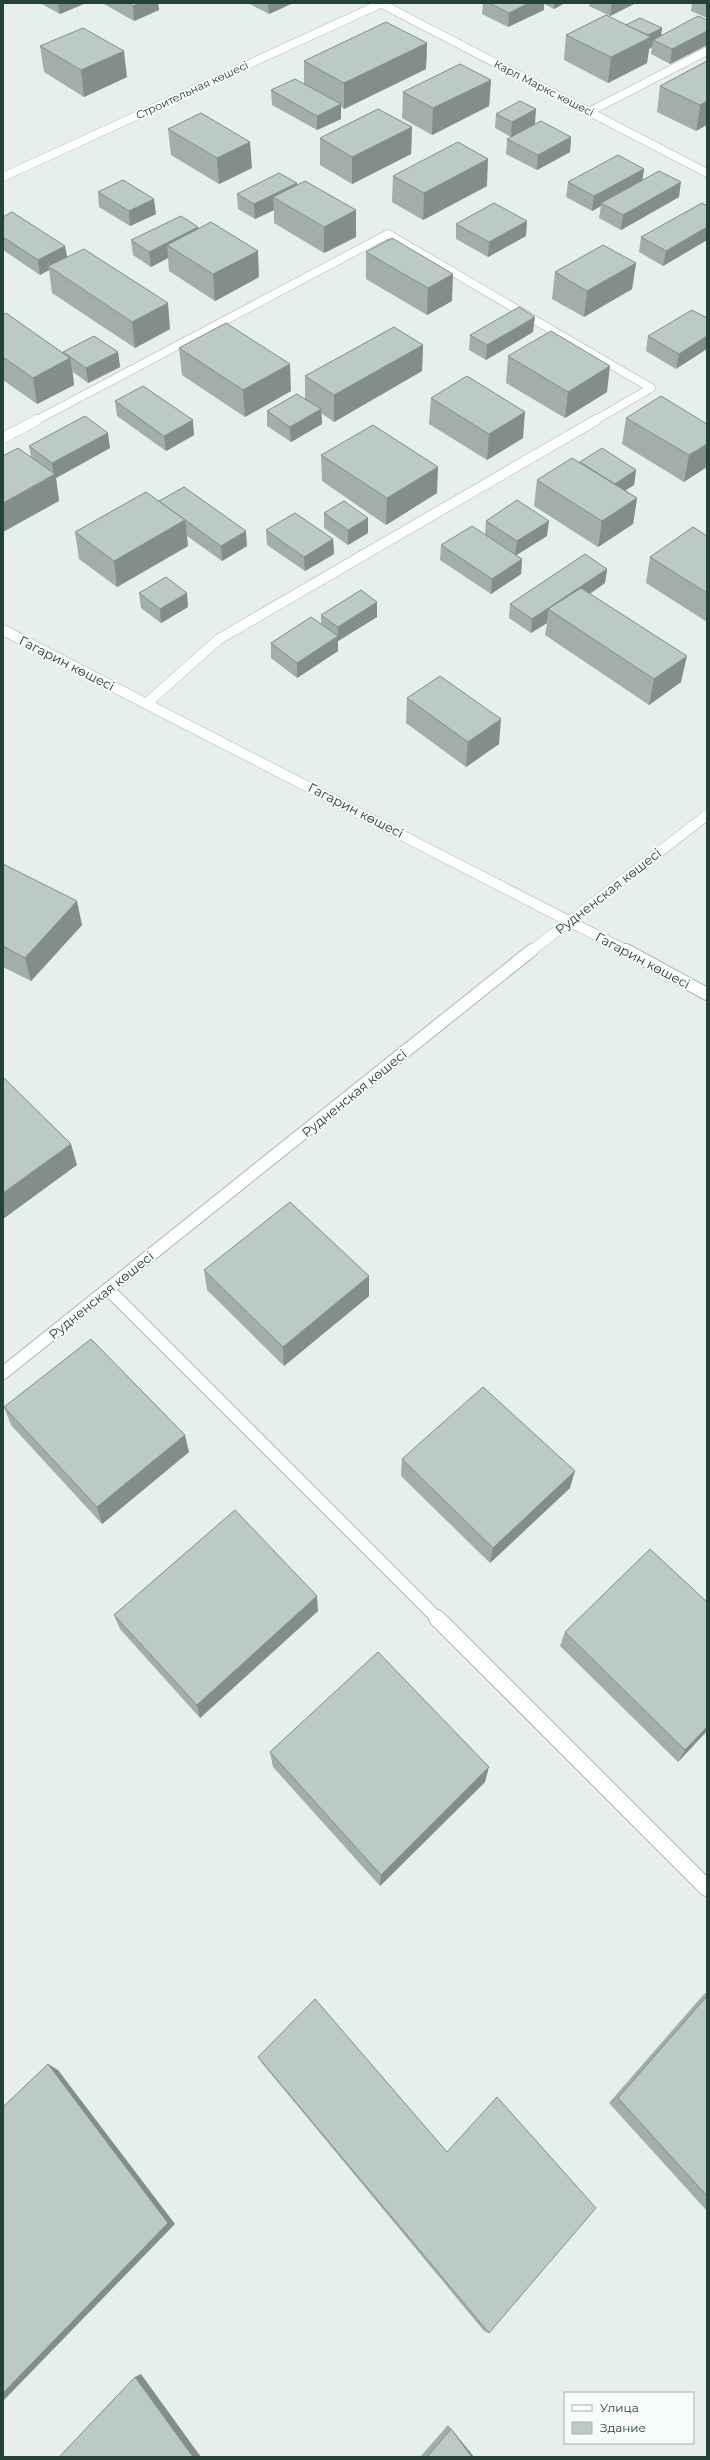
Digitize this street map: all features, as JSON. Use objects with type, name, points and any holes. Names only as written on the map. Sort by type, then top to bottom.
[{"type":"street","name":"Карл Маркс көшесі","points":[[381,3],[707,173]]},
{"type":"street","name":"Строительная көшесі","points":[[3,177],[381,3]]},
{"type":"street","points":[[589,112],[707,51]]},
{"type":"street","points":[[3,438],[388,234],[651,388],[219,639],[147,703]]},
{"type":"street","name":"Гагарин көшесі","points":[[3,630],[570,920],[707,994]]},
{"type":"street","name":"Рудненская көшесі","points":[[3,1373],[570,920],[707,815]]},
{"type":"street","points":[[108,1289],[707,1888]]},
{"type":"building","points":[[127,3],[141,3],[133,6]]},
{"type":"building","points":[[489,3],[529,3],[509,13]]},
{"type":"building","points":[[606,15],[651,37],[611,57],[566,35]]},
{"type":"building","points":[[698,16],[707,20],[707,31],[672,49],[653,40]]},
{"type":"building","points":[[640,18],[662,28],[648,35],[626,25]]},
{"type":"building","points":[[386,22],[427,43],[344,83],[304,61]]},
{"type":"building","points":[[83,28],[124,51],[81,70],[40,46]]},
{"type":"building","points":[[707,61],[707,101],[700,105],[660,86]]},
{"type":"building","points":[[460,64],[491,80],[433,108],[403,92]]},
{"type":"building","points":[[295,79],[341,104],[317,116],[271,90]]},
{"type":"building","points":[[520,101],[536,109],[512,122],[496,114]]},
{"type":"building","points":[[378,109],[412,127],[352,157],[320,138]]},
{"type":"building","points":[[201,113],[250,142],[217,158],[168,129]]},
{"type":"building","points":[[541,121],[571,137],[538,155],[507,139]]},
{"type":"building","points":[[458,142],[488,159],[424,193],[393,176]]},
{"type":"building","points":[[618,155],[644,169],[594,196],[568,182]]},
{"type":"building","points":[[659,171],[681,182],[623,215],[601,203]]},
{"type":"building","points":[[279,173],[297,183],[254,204],[237,194]]},
{"type":"building","points":[[123,180],[154,199],[129,211],[98,192]]},
{"type":"building","points":[[305,181],[356,210],[324,227],[273,197]]},
{"type":"building","points":[[494,203],[527,221],[489,242],[456,224]]},
{"type":"building","points":[[702,203],[707,206],[707,227],[666,251],[641,237]]},
{"type":"building","points":[[12,212],[65,246],[38,260],[3,237],[3,217]]},
{"type":"building","points":[[181,216],[198,227],[149,252],[131,240]]},
{"type":"building","points":[[211,222],[258,251],[213,274],[167,245]]},
{"type":"building","points":[[392,238],[453,274],[428,288],[366,252]]},
{"type":"building","points":[[603,245],[636,263],[587,291],[555,272]]},
{"type":"building","points":[[84,249],[168,303],[132,322],[48,266]]},
{"type":"building","points":[[519,307],[535,317],[487,345],[470,335]]},
{"type":"building","points":[[692,310],[707,318],[707,336],[679,354],[648,336]]},
{"type":"building","points":[[6,313],[70,358],[33,378],[3,357],[3,315]]},
{"type":"building","points":[[226,323],[290,364],[243,390],[179,348]]},
{"type":"building","points":[[394,327],[423,345],[334,395],[305,376]]},
{"type":"building","points":[[551,331],[610,366],[568,392],[508,356]]},
{"type":"building","points":[[94,336],[118,352],[86,368],[63,352]]},
{"type":"building","points":[[467,376],[525,412],[489,434],[431,398]]},
{"type":"building","points":[[143,386],[193,420],[164,436],[115,401]]},
{"type":"building","points":[[297,394],[321,409],[290,427],[267,411]]},
{"type":"building","points":[[661,396],[707,424],[707,444],[689,455],[626,418]]},
{"type":"building","points":[[85,416],[108,433],[52,463],[29,446]]},
{"type":"building","points":[[373,425],[438,467],[387,498],[321,455]]},
{"type":"building","points":[[18,448],[55,474],[3,503],[3,456]]},
{"type":"building","points":[[602,448],[636,470],[615,484],[580,462]]},
{"type":"building","points":[[572,458],[637,498],[602,521],[537,480]]},
{"type":"building","points":[[184,487],[246,531],[221,546],[159,501]]},
{"type":"building","points":[[146,492],[185,520],[114,561],[75,532]]},
{"type":"building","points":[[517,500],[549,521],[517,541],[486,521]]},
{"type":"building","points":[[344,501],[368,518],[348,530],[324,513]]},
{"type":"building","points":[[295,513],[333,539],[304,557],[266,530]]},
{"type":"building","points":[[472,526],[522,559],[492,579],[441,545]]},
{"type":"building","points":[[693,527],[707,536],[707,593],[650,557]]},
{"type":"building","points":[[585,554],[607,569],[532,619],[510,604]]},
{"type":"building","points":[[166,577],[187,593],[160,609],[139,593]]},
{"type":"building","points":[[581,588],[687,656],[654,679],[548,609]]},
{"type":"building","points":[[361,590],[377,602],[338,627],[321,615]]},
{"type":"building","points":[[311,617],[338,636],[297,663],[271,643]]},
{"type":"building","points":[[440,676],[501,719],[468,742],[407,698]]},
{"type":"building","points":[[3,864],[77,901],[25,958],[3,946]]},
{"type":"building","points":[[3,1077],[71,1144],[3,1193]]},
{"type":"building","points":[[290,1202],[369,1276],[283,1347],[204,1270]]},
{"type":"building","points":[[91,1339],[185,1435],[97,1507],[4,1407]]},
{"type":"building","points":[[483,1387],[575,1471],[493,1548],[402,1459]]},
{"type":"building","points":[[235,1510],[317,1596],[197,1705],[114,1615]]},
{"type":"building","points":[[650,1549],[707,1602],[707,1727],[685,1750],[565,1632]]},
{"type":"building","points":[[378,1652],[489,1767],[381,1875],[270,1752]]},
{"type":"building","points":[[707,1996],[707,2196],[618,2098]]},
{"type":"building","points":[[315,1999],[447,2152],[497,2097],[596,2208],[489,2333],[258,2057]]},
{"type":"building","points":[[48,2064],[168,2223],[3,2393],[3,2107]]},
{"type":"building","points":[[135,2377],[193,2457],[59,2457]]},
{"type":"building","points":[[451,2429],[472,2457],[427,2457]]}]
